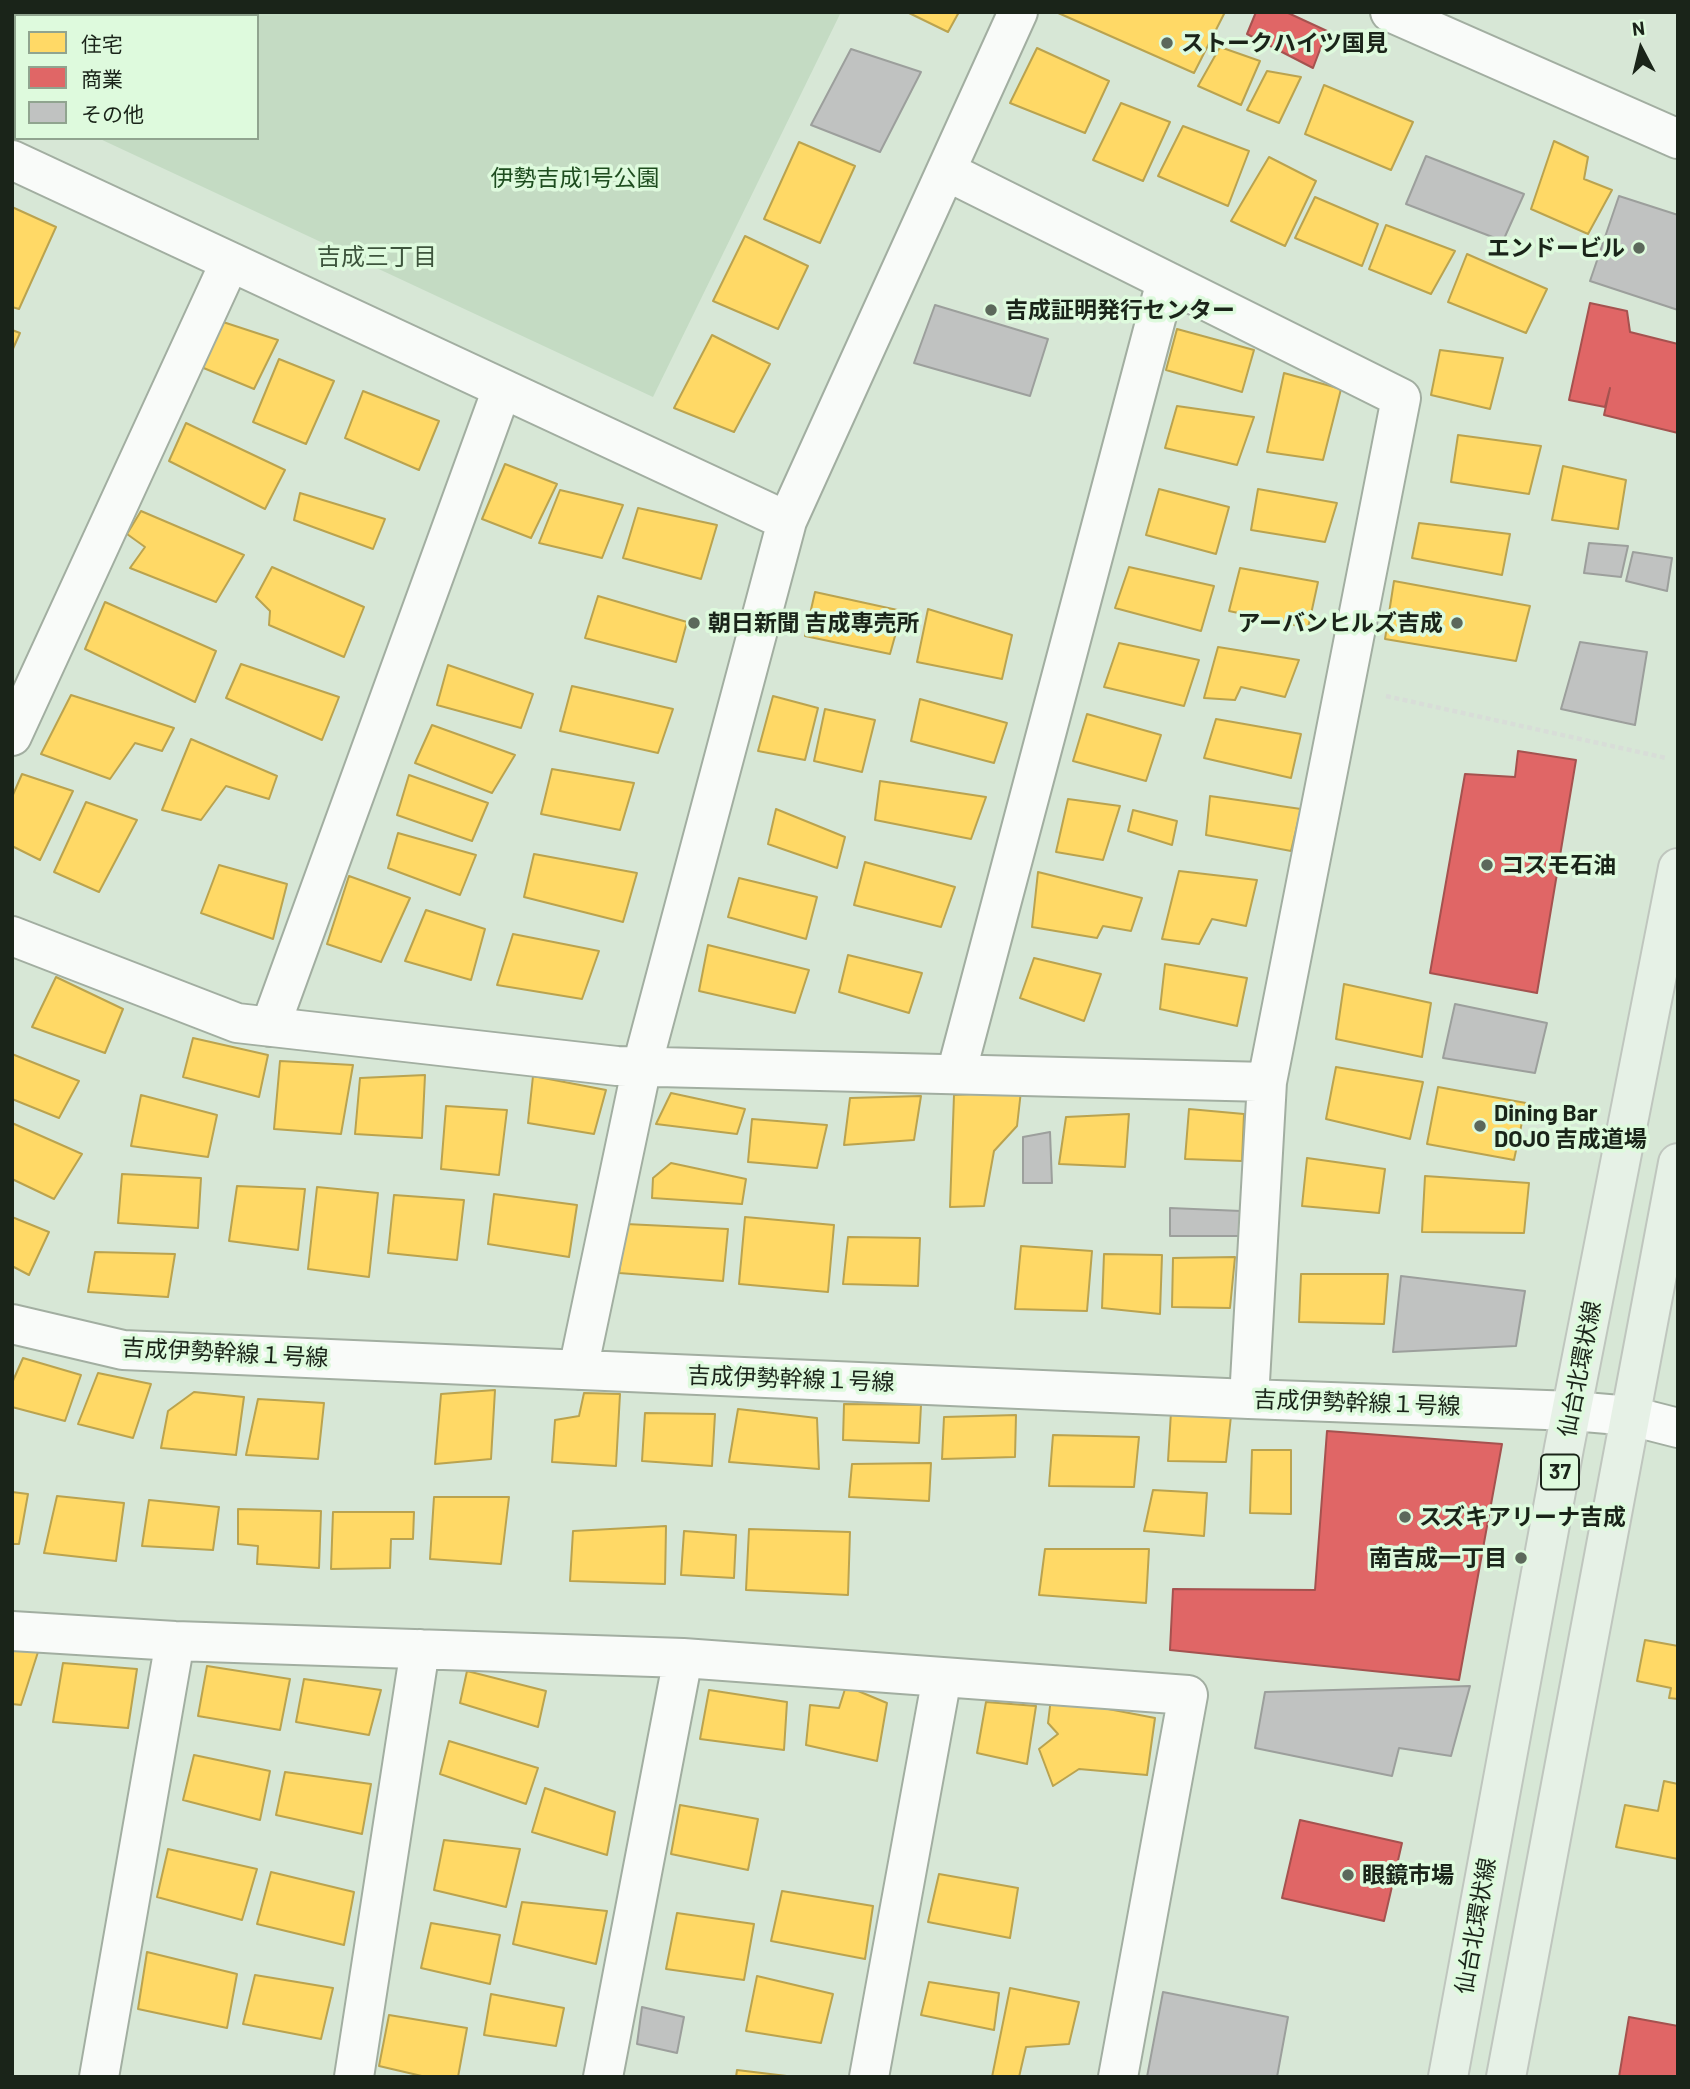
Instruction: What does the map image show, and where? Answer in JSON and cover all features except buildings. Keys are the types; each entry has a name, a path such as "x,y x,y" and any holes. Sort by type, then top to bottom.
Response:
{"main road":[{"name":"仙台北環状線","path":"1448,2077 1678,868"},
{"path":"1506,2077 1678,1163"}],"street":[{"path":"578,1370 642,1066 788,521 1018,12"},
{"path":"1391,12 1678,139"},
{"path":"12,160 788,521"},
{"path":"946,171 1401,398 1267,1082 1249,1399"},
{"path":"12,736 230,262"},
{"path":"956,1074 1166,281"},
{"path":"270,1027 502,389"},
{"path":"12,936 237,1023 270,1027 617,1066 1267,1082"},
{"name":"吉成伊勢幹線１号線","path":"12,1324 123,1350 1573,1411 1631,1416 1678,1428"},
{"path":"12,1631 175,1641 683,1658 1188,1695 1118,2077"},
{"path":"99,2077 175,1641"},
{"path":"354,2077 420,1649"},
{"path":"603,2077 683,1658"},
{"path":"869,2077 942,1677"}],"path":[{"path":"1345,687 1666,758"}],"green space":[{"name":"伊勢吉成1号公園","path":"12,12 841,12 653,397 102,140 259,140 259,14 14,14 14,99"}],"place":[{"name":"ストークハイツ国見","path":"1167,43"},
{"name":"エンドービル","path":"1639,248"},
{"name":"吉成証明発行センター","path":"991,310"},
{"name":"朝日新聞 吉成専売所","path":"694,623"},
{"name":"アーバンヒルズ吉成","path":"1457,623"},
{"name":"コスモ石油","path":"1487,865"},
{"name":"Dining Bar DOJO 吉成道場","path":"1480,1126"},
{"name":"スズキアリーナ吉成","path":"1405,1517"},
{"name":"南吉成一丁目","path":"1521,1558"},
{"name":"眼鏡市場","path":"1348,1875"}],"district":[{"name":"吉成三丁目","path":"377,257"}]}
